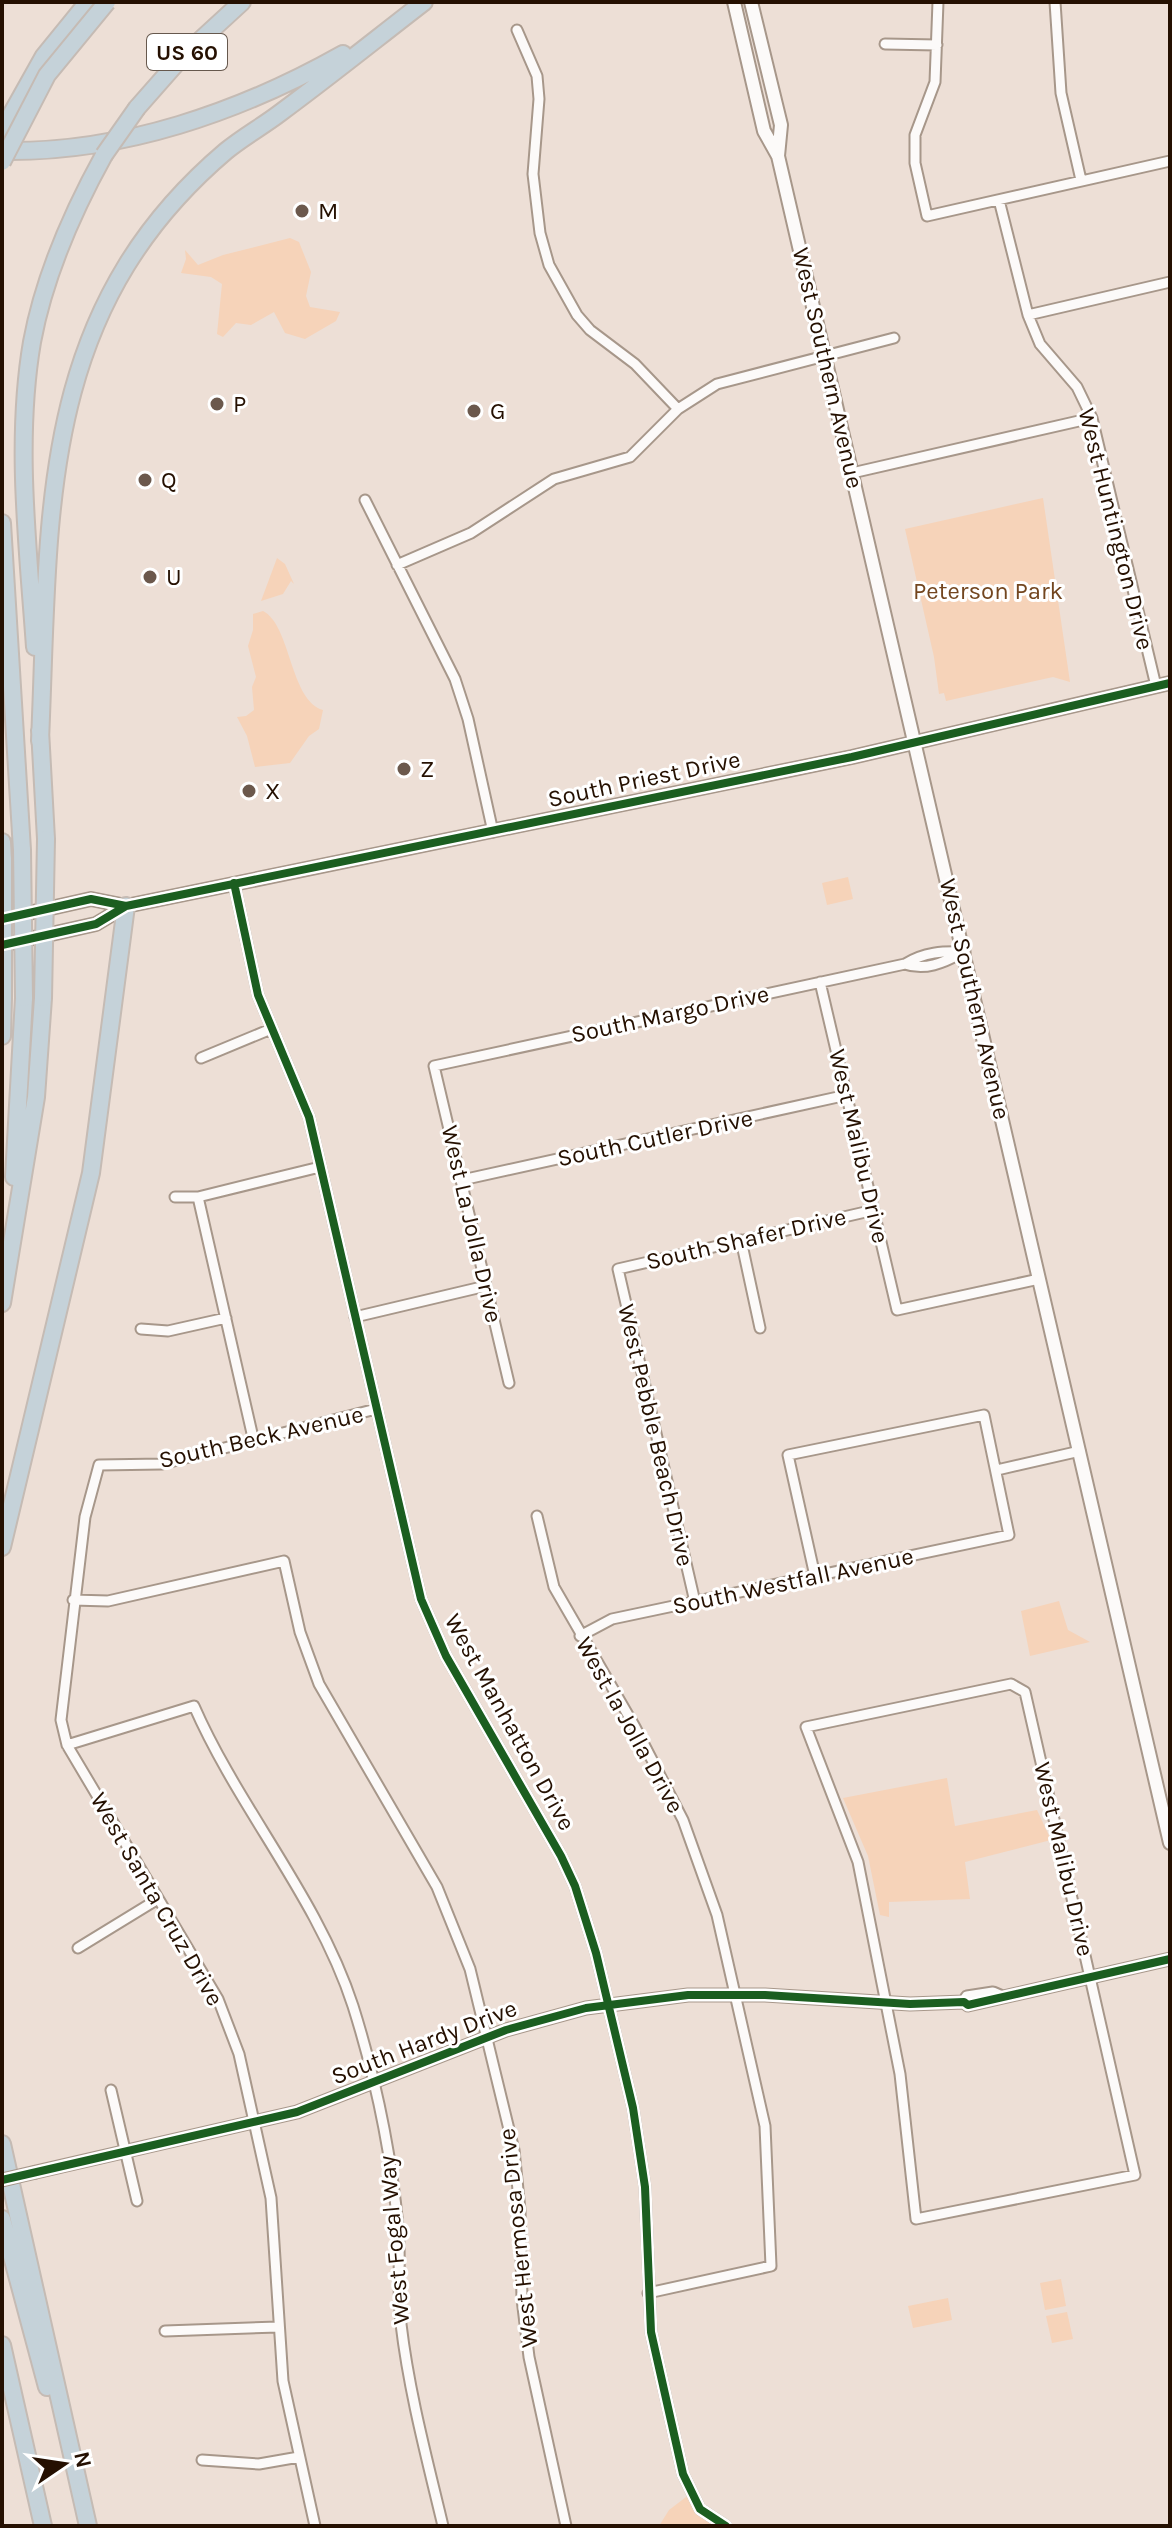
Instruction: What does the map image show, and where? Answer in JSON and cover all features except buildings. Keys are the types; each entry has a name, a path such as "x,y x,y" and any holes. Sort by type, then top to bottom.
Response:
{"highway":[{"path":"2,131 44,56 88,2"},
{"path":"2,162 47,75 107,2"},
{"name":"US 60","path":"2,1303 36,1097 43,998 46,839 25,466 32,343 46,287 66,233 104,155 137,108 181,58 242,2"},
{"path":"40,741 52,481 78,366 100,311 131,257 168,211 226,152 424,2"},
{"path":"2,151 29,151 149,133 226,111 302,77 395,25"},
{"path":"2,523 22,850 24,998 14,1174 2,1290"},
{"path":"2,842 2,1036"},
{"path":"2,1547 91,1173 126,906"},
{"path":"2,2144 88,2526"},
{"path":"2,2219 30,2333 77,2480"},
{"path":"2,2345 43,2526"}],"main road":[{"name":"West Southern Avenue","path":"734,2 764,131 778,156 1170,1843"},
{"name":"West Southern Avenue","path":"751,2 781,125 778,156"},
{"name":"South Priest Drive","path":"2,945 96,924 126,906 916,743 1170,683"},
{"name":"South Priest Drive","path":"2,919 91,899 126,906"}],"street":[{"path":"938,2 935,82 915,135 915,163 927,216 1170,161"},
{"path":"1055,2 1061,93 1081,180"},
{"path":"517,30 537,76 539,99 533,174 540,233 549,265 577,315 590,330 635,364 678,409"},
{"path":"885,44 937,45"},
{"name":"West Huntington Drive","path":"999,200 1028,315 1040,344 1077,387 1092,418 1156,686"},
{"path":"1028,315 1170,282"},
{"path":"397,565 471,533 554,479 630,457 678,409 734,377 894,338"},
{"path":"852,473 1092,418"},
{"path":"365,500 455,679 468,719 493,832"},
{"name":"West Manhatton Drive","path":"234,883 258,995 301,1096 320,1167 415,1578 430,1624 566,1866 592,1939 633,2108 645,2187 651,2332 683,2474 700,2509 726,2526"},
{"name":"South Margo Drive","path":"434,1066 905,964 917,956 941,951 965,952"},
{"name":"West Malibu Drive","path":"820,982 897,1310 1039,1279"},
{"path":"201,1058 271,1029"},
{"name":"West La Jolla Drive","path":"434,1066 509,1383"},
{"name":"South Cutler Drive","path":"462,1180 847,1095"},
{"path":"175,1197 198,1197 320,1167"},
{"path":"198,1197 254,1442"},
{"name":"South Shafer Drive","path":"618,1269 874,1210"},
{"path":"741,1240 760,1328"},
{"name":"West Pebble Beach Drive","path":"618,1269 695,1602"},
{"path":"355,1317 486,1286"},
{"path":"141,1329 168,1331 226,1318"},
{"name":"South Beck Avenue","path":"99,1465 162,1464 376,1409"},
{"path":"815,1576 788,1455 984,1415 997,1470 1080,1451"},
{"name":"West Santa Cruz Drive","path":"99,1465 85,1517 61,1720 67,1745 218,1999 239,2054 271,2198 283,2381 315,2526"},
{"name":"South Westfall Avenue","path":"580,1636 612,1619 1009,1535 997,1470"},
{"name":"West la Jolla Drive","path":"537,1516 554,1587 635,1727 683,1820 717,1915 765,2126 771,2266 648,2293"},
{"name":"West Hermosa Drive","path":"73,1600 108,1601 284,1561 300,1632 319,1684 437,1887 470,1969 514,2150 520,2210 522,2299 529,2357 566,2526"},
{"name":"West Malibu Drive","path":"1011,1684 1020,1686 1025,1692 1090,1977 1135,2175 916,2219 910,2150 888,2003 858,1862 806,1727 1011,1684"},
{"name":"West Fogal Way","path":"67,1745 194,1706 213,1748 329,1947 353,2006 391,2167 398,2230 401,2322 413,2402 443,2526"},
{"path":"78,1948 158,1899"},
{"name":"South Hardy Drive","path":"2,2180 316,2106 487,2036 549,2017 608,2005 674,1996 737,1995 888,2003 964,2002 967,1997 993,1993 1000,1996 1170,1959"},
{"path":"111,2090 137,2201"},
{"path":"165,2331 278,2327"},
{"path":"202,2460 259,2464 299,2457"}],"green space":[{"path":"290,238 299,242 311,272 306,296 310,307 340,312 336,321 305,339 285,333 274,312 251,325 236,323 223,337 217,334 222,284 211,277 181,273 186,259 185,250 198,265 223,255"},
{"name":"Peterson Park","path":"1043,498 1070,682 1053,677 946,701 944,693 939,694 934,657 905,529"},
{"path":"277,558 285,564 294,584 291,581 283,594 261,601"},
{"path":"263,611 280,631 304,693 312,704 323,710 319,729 309,736 290,763 255,767 247,736 237,717 246,716 254,710 252,687 256,677 248,646 253,630 253,614"},
{"path":"848,877 853,899 827,905 822,883"},
{"path":"1059,1601 1068,1630 1090,1642 1030,1656 1021,1611"},
{"path":"947,1778 955,1826 1037,1810 1051,1840 965,1862 970,1899 889,1902 889,1917 880,1915 868,1856 843,1798"},
{"path":"1061,2279 1066,2306 1045,2310 1040,2283"},
{"path":"948,2298 952,2320 913,2328 908,2306"},
{"path":"1067,2312 1073,2339 1052,2343 1046,2316"},
{"path":"690,2494 726,2526 659,2526 669,2510"}],"cycle path":[{"path":"2,945 96,924 126,906 852,757 1170,683"},
{"path":"234,883 258,995 309,1117 421,1599 446,1656 561,1856 575,1886 596,1953 633,2108 645,2187 651,2332 683,2474 700,2509 726,2526"},
{"path":"2,919 91,899 126,906"},
{"path":"2,2180 297,2112 506,2030 586,2008 688,1995 765,1995 910,2004 964,2002 968,2005 1170,1959"}],"place":[{"name":"M","path":"302,211"},
{"name":"P","path":"217,404"},
{"name":"G","path":"474,411"},
{"name":"Q","path":"145,480"},
{"name":"U","path":"150,577"},
{"name":"Z","path":"404,769"},
{"name":"X","path":"249,791"}]}
